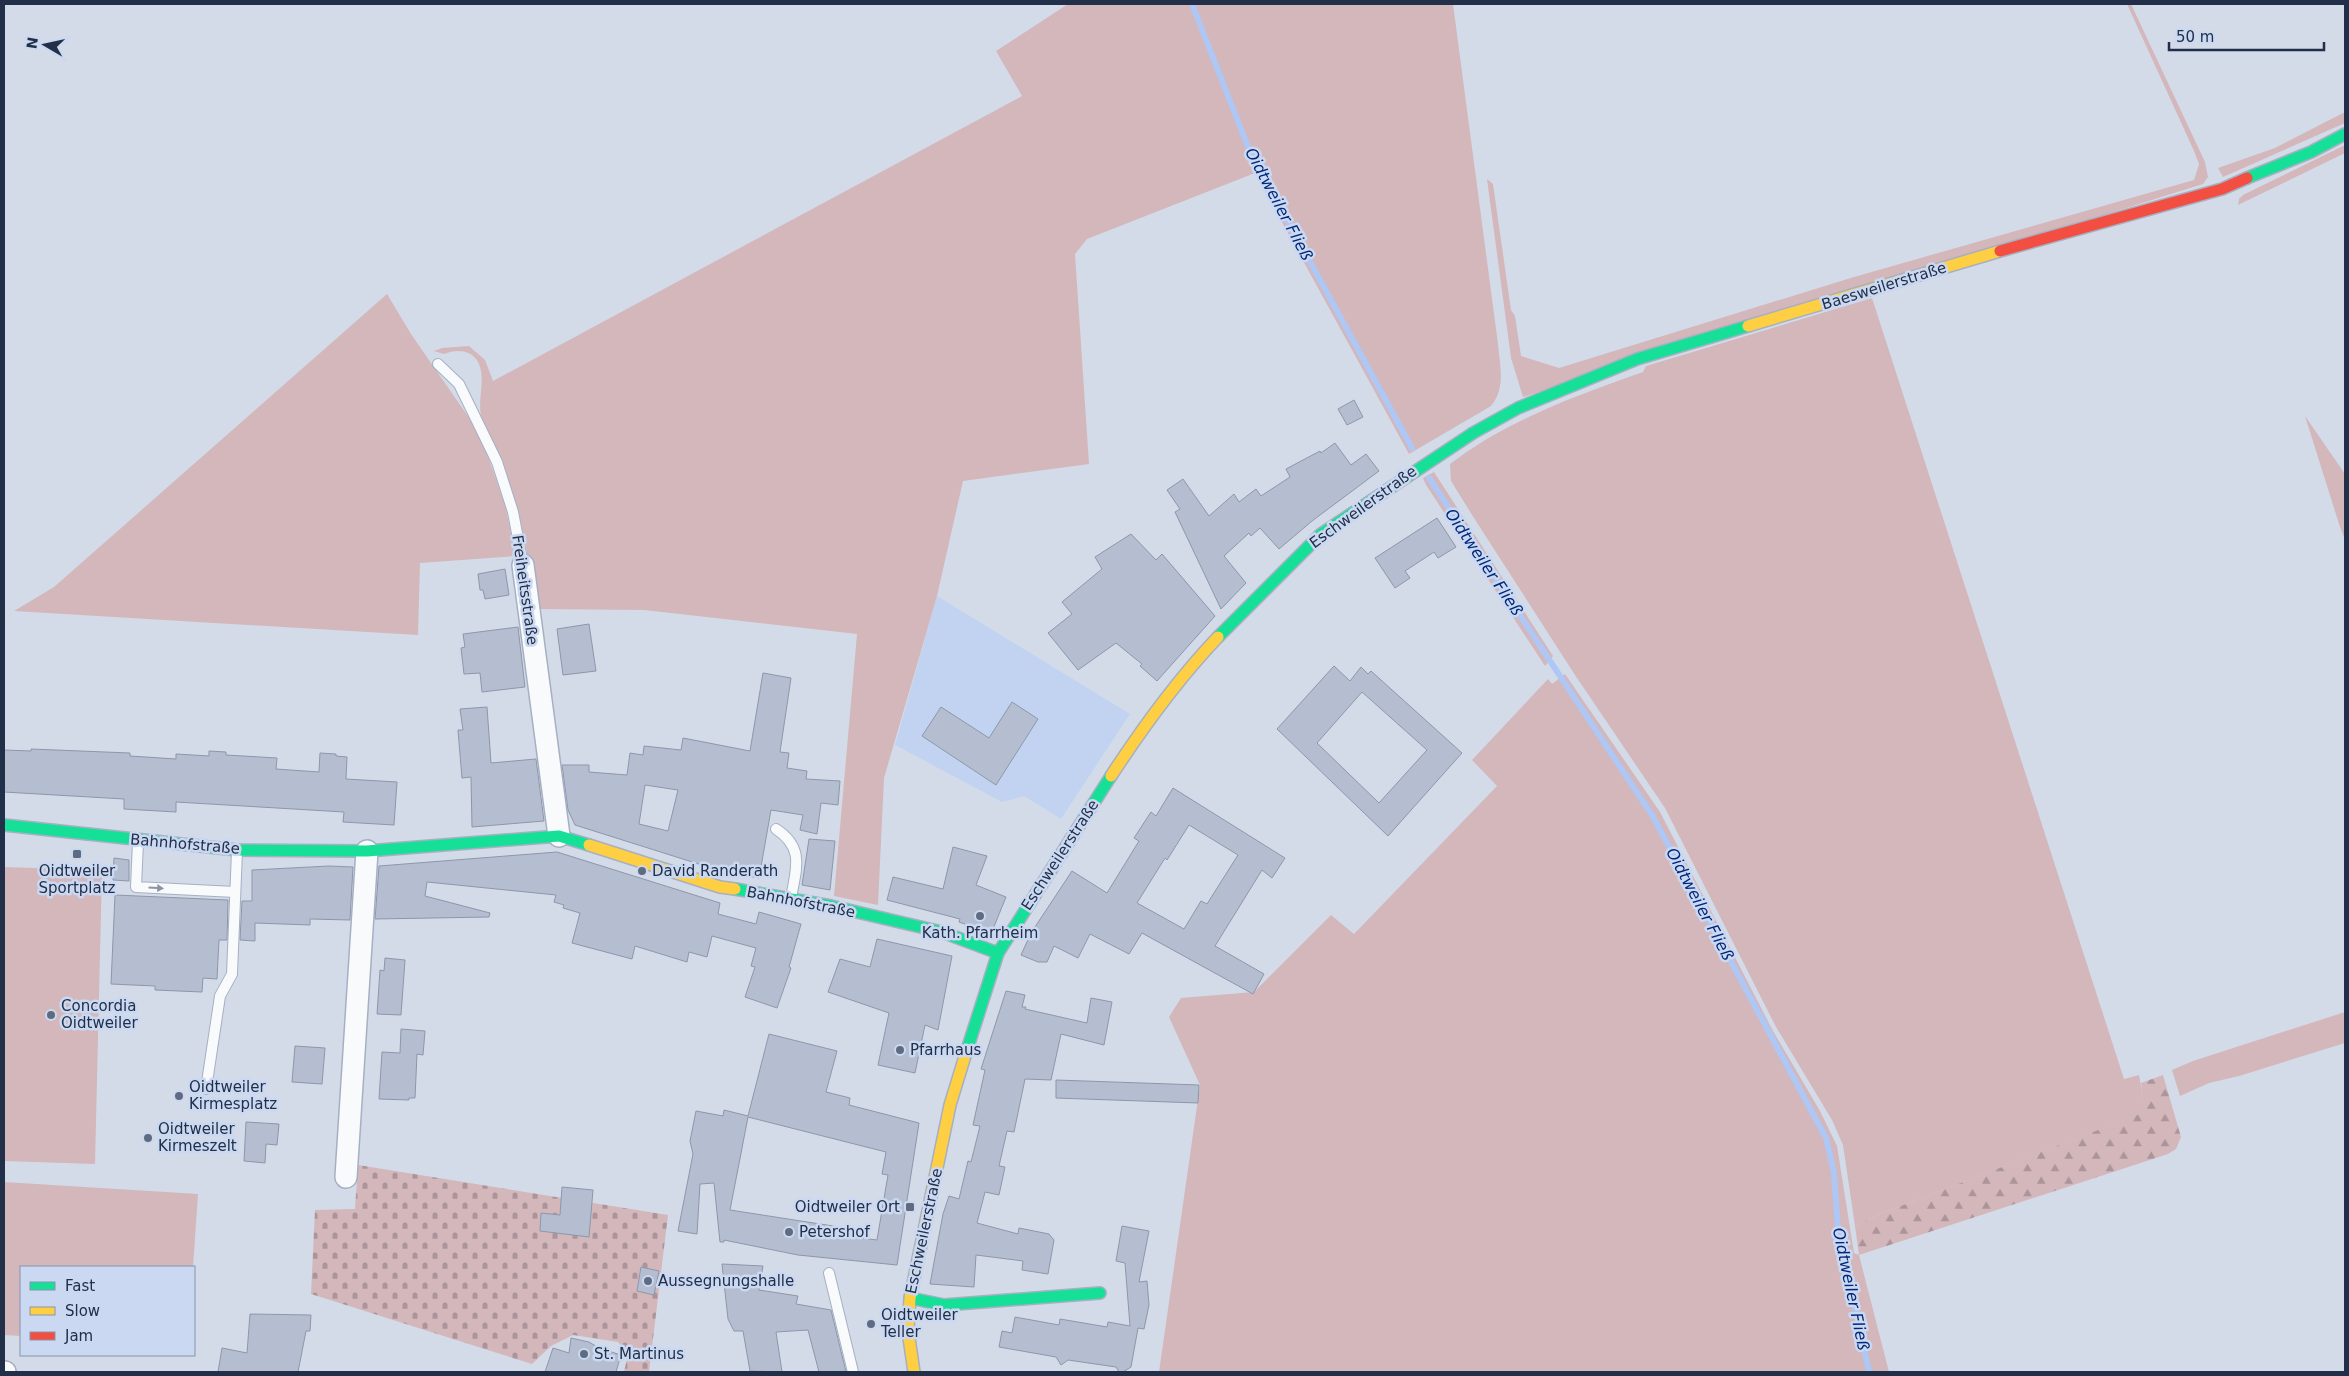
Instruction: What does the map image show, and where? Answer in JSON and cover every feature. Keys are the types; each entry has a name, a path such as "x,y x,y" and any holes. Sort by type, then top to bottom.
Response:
{"street":[{"name":"Baesweilerstraße","path":"1431,459 1518,408 1637,359 1958,263 2222,189 2311,152 2345,134"},
{"name":"Eschweilerstraße","path":"914,1372 908,1331 910,1298 950,1105 998,953 1135,739 1198,658 1248,605 1321,534 1431,459"},
{"name":"Freiheitsstraße","path":"523,566 559,836"},
{"name":"Bahnhofstraße","path":"4,825 138,841 237,850 367,851 559,836 720,887 831,906 942,932 998,953"},
{"path":"346,1177 367,851"},
{"path":"910,1298 944,1305 1100,1293"}],"lane":[{"name":"Freiheitsstraße","path":"438,364 458,384 497,462 513,512 523,566"},
{"path":"776,829 790,841 796,854 791,899"},
{"path":"138,841 136,887 235,892"},
{"path":"206,1089 220,996 232,974 237,850"},
{"path":"829,1273 853,1372"}],"shaded area":[{"path":"937,596 1130,714 1061,819 1024,796 1002,802 895,745"}],"green space":[{"path":"1068,4 1453,4 1501,369 1499,392 1491,406 1409,454 1255,173 1087,239 1075,254 1089,464 963,481 937,596 884,778 878,905 834,896 857,634 644,610 536,609 526,545 514,497 480,412 481,369 475,358 467,352 453,351 444,354 434,351 442,348 469,346 485,360 493,381 1022,96 996,51"},
{"path":"2127,4 2131,4 2205,162 2208,177 2203,184 1523,397 1511,358 1487,179 1493,184 1511,310 1515,316 1521,356 1559,368 1854,277 2194,180 2199,164"},
{"path":"2345,112 2345,123 2223,177 2218,168 2275,148"},
{"path":"2345,145 2345,153 2238,205 2239,199 2243,195"},
{"path":"387,294 411,334 474,425 484,445 505,505 516,556 420,563 418,635 14,611 54,587"},
{"path":"1872,298 2124,1079 2139,1075 2146,1112 1880,1214 1855,1226 1843,1145 1832,1120 1776,1027 1665,808 1575,675 1474,518 1451,481 1450,464 1472,448 1518,422 1593,390 1643,372 1646,366"},
{"path":"2305,416 2345,474 2345,540 2340,527"},
{"path":"1434,472 1553,656 1545,666 1426,485 1423,478"},
{"path":"1565,674 1660,812 1773,1031 1820,1111 1837,1146 1854,1253 1859,1255 1889,1372 1159,1372 1200,1085 1169,1017 1181,998 1254,992 1331,915 1354,934 1497,786 1472,760 1548,679 1552,684"},
{"name":"Concordia Oidtweiler","path":"4,867 102,870 95,1164 4,1161"},
{"path":"2345,1012 2345,1043 2239,1076 2209,1083 2180,1096 2172,1070 2193,1061"},
{"path":"2163,1075 2181,1137 2176,1149 2168,1154 1859,1255 1855,1226 1880,1214 2145,1112 2141,1083"},
{"path":"358,1165 668,1215 649,1372 624,1372 628,1354 618,1342 573,1335 551,1346 532,1364 311,1294 315,1210 355,1209"},
{"path":"4,1182 198,1194 193,1266 20,1266 20,1336 4,1335"}],"building":[{"path":"1354,400 1363,417 1347,425 1338,409"},
{"path":"1335,443 1351,465 1366,454 1379,471 1312,521 1279,549 1260,528 1251,536 1249,533 1224,556 1246,583 1221,609 1175,512 1180,509 1167,490 1183,479 1209,516 1234,494 1239,502 1256,489 1261,496 1290,477 1286,469 1320,451 1321,453"},
{"path":"1437,518 1456,547 1438,558 1434,552 1405,571 1410,578 1395,588 1375,558"},
{"path":"1131,534 1156,560 1162,554 1215,616 1157,681 1140,666 1142,664 1116,643 1078,670 1048,633 1072,614 1062,602 1102,569 1095,557"},
{"path":"505,569 509,595 485,599 483,590 480,590 478,574"},
{"path":"589,624 596,671 563,675 557,629"},
{"path":"518,627 525,687 482,692 480,673 464,674 461,648 465,647 463,634"},
{"path":"1334,666 1350,681 1361,667 1368,674 1371,671 1462,753 1388,836 1277,729","holes":["1362,692 1427,750 1379,803 1317,743"]},
{"path":"763,673 791,678 780,752 789,753 787,768 807,771 806,779 840,781 838,805 821,803 817,834 800,830 803,815 771,810 759,878 724,872 575,825 568,810 562,765 589,765 589,772 627,775 630,753 643,755 644,746 681,750 683,738 750,751","holes":["645,785 678,790 668,831 639,824"]},
{"path":"1012,702 1038,719 996,785 922,736 941,707 989,738"},
{"path":"487,707 491,763 536,759 544,821 472,827 471,777 462,778 458,730 463,730 460,709"},
{"path":"31,749 130,753 130,756 176,759 176,754 209,756 209,751 226,752 226,755 277,758 276,769 319,772 320,753 336,754 336,756 347,757 346,779 397,782 394,825 343,822 344,812 176,802 176,812 124,809 124,799 4,792 4,750 31,751"},
{"path":"1173,788 1285,858 1272,878 1262,870 1215,946 1264,974 1253,994 1142,933 1129,954 1090,934 1078,958 1054,946 1047,962 1038,962 1021,955 1031,933 1072,871 1107,893 1139,841 1134,838 1151,812 1156,816","holes":["1189,825 1238,855 1207,904 1201,901 1184,929 1137,903 1165,858 1167,860"]},
{"path":"809,839 835,841 830,890 802,885"},
{"path":"953,847 987,856 976,885 1006,897 991,934 959,922 960,919 887,900 893,877 943,889"},
{"path":"557,852 720,903 718,914 756,924 759,912 801,924 789,967 791,968 777,1008 745,997 755,967 751,966 756,948 712,936 707,957 689,952 687,962 635,946 632,959 572,943 580,913 563,908 564,905 554,902 556,895 427,882 425,896 490,913 489,917 375,919 379,866"},
{"path":"114,858 129,860 129,881 113,880"},
{"path":"329,866 353,867 350,920 310,919 310,925 255,923 255,941 240,940 242,901 252,901 252,870"},
{"path":"115,895 228,900 227,940 219,940 217,979 203,978 202,992 155,990 155,986 111,984"},
{"path":"877,939 952,956 938,1030 925,1025 915,1073 878,1065 889,1013 828,992 840,959 870,967"},
{"path":"385,958 405,960 401,1015 377,1014 380,970 384,971"},
{"path":"1006,991 1025,995 1022,1007 1026,1007 1025,1009 1087,1023 1091,998 1112,1002 1104,1045 1061,1034 1051,1080 1025,1079 1014,1132 1007,1131 999,1166 1005,1167 999,1195 985,1192 977,1223 1018,1234 1019,1228 1049,1234 1054,1240 1048,1274 1022,1270 1023,1261 976,1255 974,1287 930,1284 943,1214 949,1196 959,1199 968,1161 971,1162 980,1126 973,1125 985,1070 981,1069"},
{"path":"401,1029 425,1031 423,1055 417,1054 415,1098 409,1098 409,1100 379,1099 382,1052 400,1053"},
{"path":"769,1034 837,1051 826,1092 850,1098 849,1105 919,1123 897,1265 798,1255 724,1240 724,1242 720,1242 714,1183 700,1184 697,1234 678,1231 693,1154 690,1141 696,1111 723,1116 724,1110 748,1116","holes":["748,1117 886,1152 882,1174 888,1175 877,1240 844,1236 846,1228 730,1210"]},
{"path":"295,1046 325,1048 322,1084 292,1082"},
{"path":"1056,1080 1199,1085 1198,1103 1056,1098"},
{"path":"246,1122 279,1124 277,1145 266,1144 265,1163 244,1161"},
{"path":"562,1187 593,1190 589,1237 540,1231 541,1213 560,1215"},
{"path":"1122,1226 1149,1231 1139,1282 1147,1281 1149,1305 1144,1329 1138,1328 1131,1367 1123,1372 1119,1372 1116,1367 1068,1360 1061,1365 1056,1357 999,1347 1002,1331 1012,1333 1015,1317 1059,1325 1060,1319 1107,1327 1108,1322 1130,1326 1125,1263 1116,1261"},
{"path":"722,1264 763,1266 759,1290 798,1296 796,1304 831,1310 846,1372 819,1372 808,1330 776,1332 782,1372 750,1371 743,1331 734,1331 728,1319"},
{"name":"Aussegnungshalle","path":"641,1267 659,1271 654,1295 637,1291"},
{"path":"250,1314 311,1315 310,1331 306,1331 298,1372 218,1372 222,1348 247,1353"},
{"name":"St. Martinus","path":"571,1338 589,1342 599,1348 621,1355 616,1372 545,1372 553,1348 569,1353"}],"waterway":[{"name":"Oidtweiler Fließ","path":"1192,4 1250,152 1412,448"},
{"name":"Oidtweiler Fließ","path":"1429,478 1652,815 1826,1138 1834,1173 1838,1229 1869,1372"}],"traffic: fast":[{"path":"2247,178 2311,152 2345,134"},
{"path":"1218,637 1321,534 1473,433 1518,408 1637,359 1748,326"},
{"path":"965,1056 998,953 1111,776"},
{"path":"4,825 237,850 367,851 559,836 589,845"},
{"path":"735,889 831,906 942,932 998,953"},
{"path":"910,1298 944,1305 1100,1293"}],"traffic: slow":[{"path":"1748,326 2000,251"},
{"path":"1111,776 1162,704 1218,637"},
{"path":"589,845 720,887 735,889"},
{"path":"914,1372 908,1331 910,1298 950,1105 965,1056"}],"traffic: jam":[{"path":"2000,251 2222,189 2247,178"}],"place":[{"name":"Oidtweiler Sportplatz","path":"77,854"},
{"name":"David Randerath","path":"642,871"},
{"name":"Kath. Pfarrheim","path":"980,916"},
{"name":"Concordia Oidtweiler","path":"51,1015"},
{"name":"Pfarrhaus","path":"900,1050"},
{"name":"Oidtweiler Kirmesplatz","path":"179,1096"},
{"name":"Oidtweiler Kirmeszelt","path":"148,1138"},
{"name":"Oidtweiler Ort","path":"910,1207"},
{"name":"Petershof","path":"789,1232"},
{"name":"Aussegnungshalle","path":"648,1281"},
{"name":"Oidtweiler Teller","path":"871,1324"},
{"name":"St. Martinus","path":"584,1354"}]}
